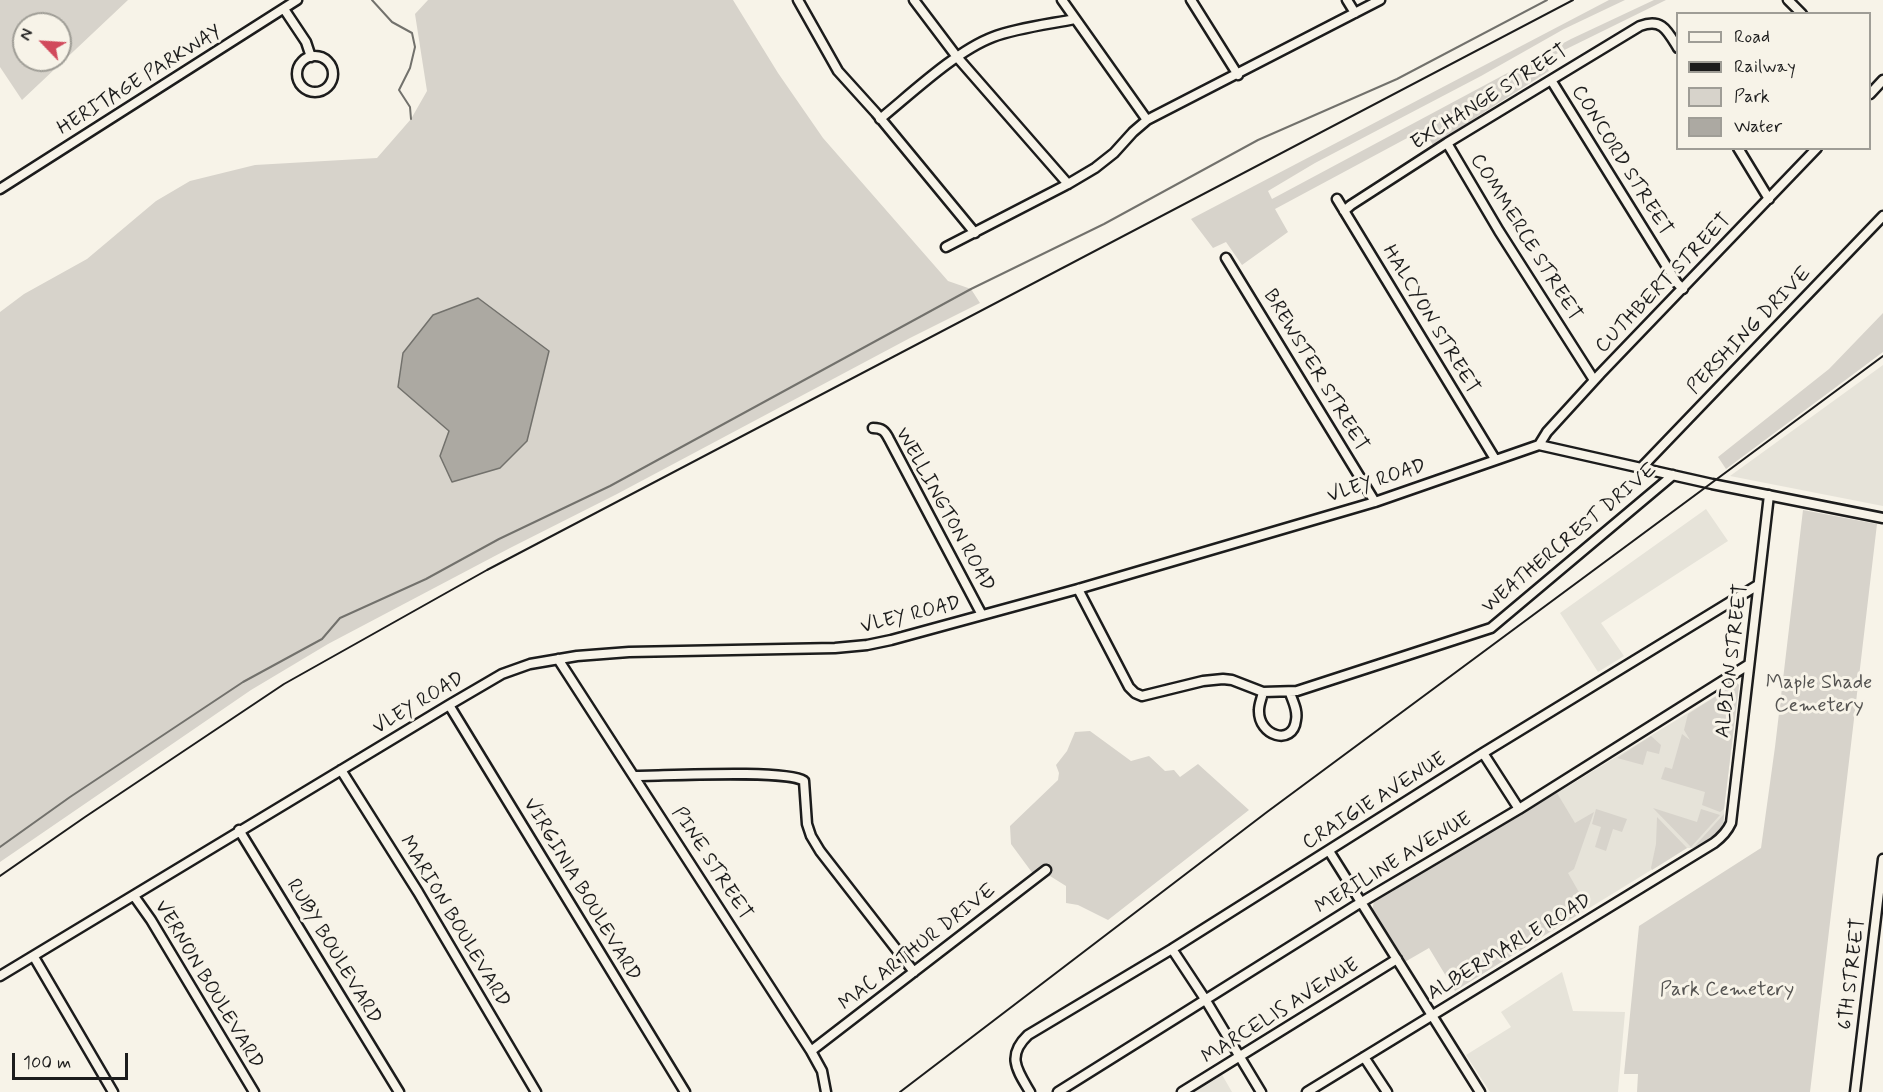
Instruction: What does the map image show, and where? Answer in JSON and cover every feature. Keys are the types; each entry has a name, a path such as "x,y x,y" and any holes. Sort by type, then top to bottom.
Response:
{"street":[{"name":"HERITAGE PARKWAY","path":"1,187 297,0"},
{"path":"798,0 838,71 975,233"},
{"path":"914,0 957,57 1068,184"},
{"path":"1062,0 1147,120"},
{"path":"1191,0 1238,75"},
{"path":"1347,0 1355,13"},
{"path":"946,247 1095,168 1114,153 1147,120 1380,0"},
{"path":"1788,0 1800,12"},
{"path":"284,9 306,42 311,57"},
{"path":"880,118 957,57 982,42 996,36 1075,19"},
{"name":"EXCHANGE STREET","path":"1344,211 1447,143 1640,26 1650,22 1656,23 1669,34 1676,46"},
{"path":"311,57 323,58 331,66 330,84 320,91 309,90 298,78 299,67 311,57"},
{"name":"CONCORD STREET","path":"1551,80 1677,283 1683,289"},
{"path":"1871,92 1883,80"},
{"name":"COMMERCE STREET","path":"1447,143 1499,231 1594,380"},
{"path":"1739,150 1769,199"},
{"name":"CUTHBERT STREET","path":"1539,445 1546,432 1594,380 1815,150"},
{"name":"HALCYON STREET","path":"1337,199 1495,459"},
{"name":"PERSHING DRIVE","path":"1641,468 1883,216"},
{"name":"BREWSTER STREET","path":"1226,258 1375,502"},
{"name":"WELLINGTON ROAD","path":"873,428 879,428 885,432 982,615"},
{"path":"1539,445 1883,518"},
{"name":"VLEY ROAD","path":"0,976 449,705 502,674 530,664 577,656 629,652 813,649 867,645 1078,589 1375,502 1539,445"},
{"name":"WEATHERCREST DRIVE","path":"1078,589 1129,687 1135,693 1142,696 1203,681 1223,679 1232,680 1263,692 1290,693 1491,628 1673,475"},
{"name":"ALBION STREET","path":"1728,830 1731,823 1769,495"},
{"name":"CRAIGIE AVENUE","path":"1030,1092 1015,1062 1018,1046 1028,1035 1172,949 1483,753 1758,585"},
{"name":"PINE STREET","path":"558,659 811,1051 822,1071 826,1092"},
{"name":"MERILINE AVENUE","path":"1058,1092 1362,902 1519,809 1748,665"},
{"path":"1263,692 1259,709 1260,719 1265,729 1273,735 1280,736 1292,729 1296,722 1296,709 1290,693"},
{"name":"VIRGINIA BOULEVARD","path":"449,705 685,1092"},
{"path":"1483,753 1519,809"},
{"name":"MARION BOULEVARD","path":"341,770 418,892 536,1092"},
{"path":"635,776 757,774 799,777 804,781 807,824 811,836 914,972"},
{"name":"RUBY BOULEVARD","path":"239,830 399,1092"},
{"name":"ALBERMARLE ROAD","path":"1307,1092 1722,838 1728,830"},
{"path":"1329,851 1480,1092"},
{"name":"6TH STREET","path":"1856,1092 1876,954 1883,859"},
{"name":"MAC ARTHUR DRIVE","path":"811,1051 1046,870"},
{"name":"VERNON BOULEVARD","path":"134,896 151,920 254,1092"},
{"path":"1172,949 1261,1092"},
{"path":"34,957 113,1092"},
{"name":"MARCELIS AVENUE","path":"1182,1092 1397,959"},
{"path":"1364,1057 1387,1092"}],"shaded area":[{"path":"1883,365 1883,506 1730,476"},
{"path":"1706,509 1728,541 1601,623 1624,656 1598,672 1560,613"},
{"path":"1737,683 1739,685 1724,824 1717,834 1693,848 1687,848 1469,982 1442,940 1372,911 1374,902"},
{"path":"1562,972 1573,1011 1625,1012 1618,1092 1490,1092 1466,1055 1511,1027 1501,1012"},
{"path":"1221,1073 1232,1092 1190,1092"}],"green space":[{"path":"0,0 128,0 72,53 72,12 12,12 12,72 52,72 22,100 0,67"},
{"path":"428,0 733,0 778,73 823,138 948,281 971,289 980,303 328,644 251,690 0,862 0,312 24,294 87,259 156,201 190,181 255,165 377,158 411,119 427,91 415,14"},
{"path":"1609,0 1625,0 1564,29 1481,76 1315,163 1268,191 1272,199 1571,39 1654,0 1666,0 1542,61 1549,71 1433,145 1424,129 1275,209 1288,232 1242,265 1226,242 1213,248 1191,219"},
{"path":"1883,313 1883,352 1726,469 1718,457 1829,369"},
{"name":"Park Cemetery","path":"1803,510 1877,524 1810,1092 1637,1092 1638,1074 1624,1074 1639,926 1761,848"},
{"path":"1737,683 1739,685 1724,809 1720,812 1702,805 1705,792 1661,779 1665,767 1672,769 1682,734 1690,740 1684,730 1688,714"},
{"path":"1090,731 1131,761 1149,756 1165,771 1174,770 1180,777 1198,764 1249,810 1108,920 1078,905 1066,903 1066,886 1050,876 1039,882 1011,844 1010,826 1058,780 1059,773 1056,765 1067,751 1075,732"},
{"path":"1651,736 1661,745 1659,754 1647,751 1643,765 1617,758"},
{"path":"1557,793 1575,823 1594,812 1574,869 1568,873 1588,908 1455,991 1429,948 1403,963 1372,911 1374,902"},
{"path":"1653,808 1697,822 1701,809 1720,815 1691,847"},
{"path":"1596,809 1627,819 1622,832 1613,829 1606,851 1595,847 1601,827 1592,824"},
{"path":"1724,814 1718,832 1693,848"},
{"path":"1657,817 1687,848 1652,870 1656,844"}],"water":[{"path":"478,298 549,351 527,441 500,468 452,482 440,456 449,431 398,387 403,353 433,315"}],"waterway":[{"path":"372,0 392,22 412,33 415,47 410,68 399,90 410,107 411,119"},
{"path":"0,847 70,797 243,682 322,639 340,618 426,579 499,539 610,486 971,289 1104,224 1258,140 1397,79 1547,0"}],"railway":[{"path":"0,876 284,684 487,570 1573,0"},
{"path":"900,1092 1267,812 1883,356"}],"park label":[{"name":"Maple Shade Cemetery","path":"1819,696"}]}
